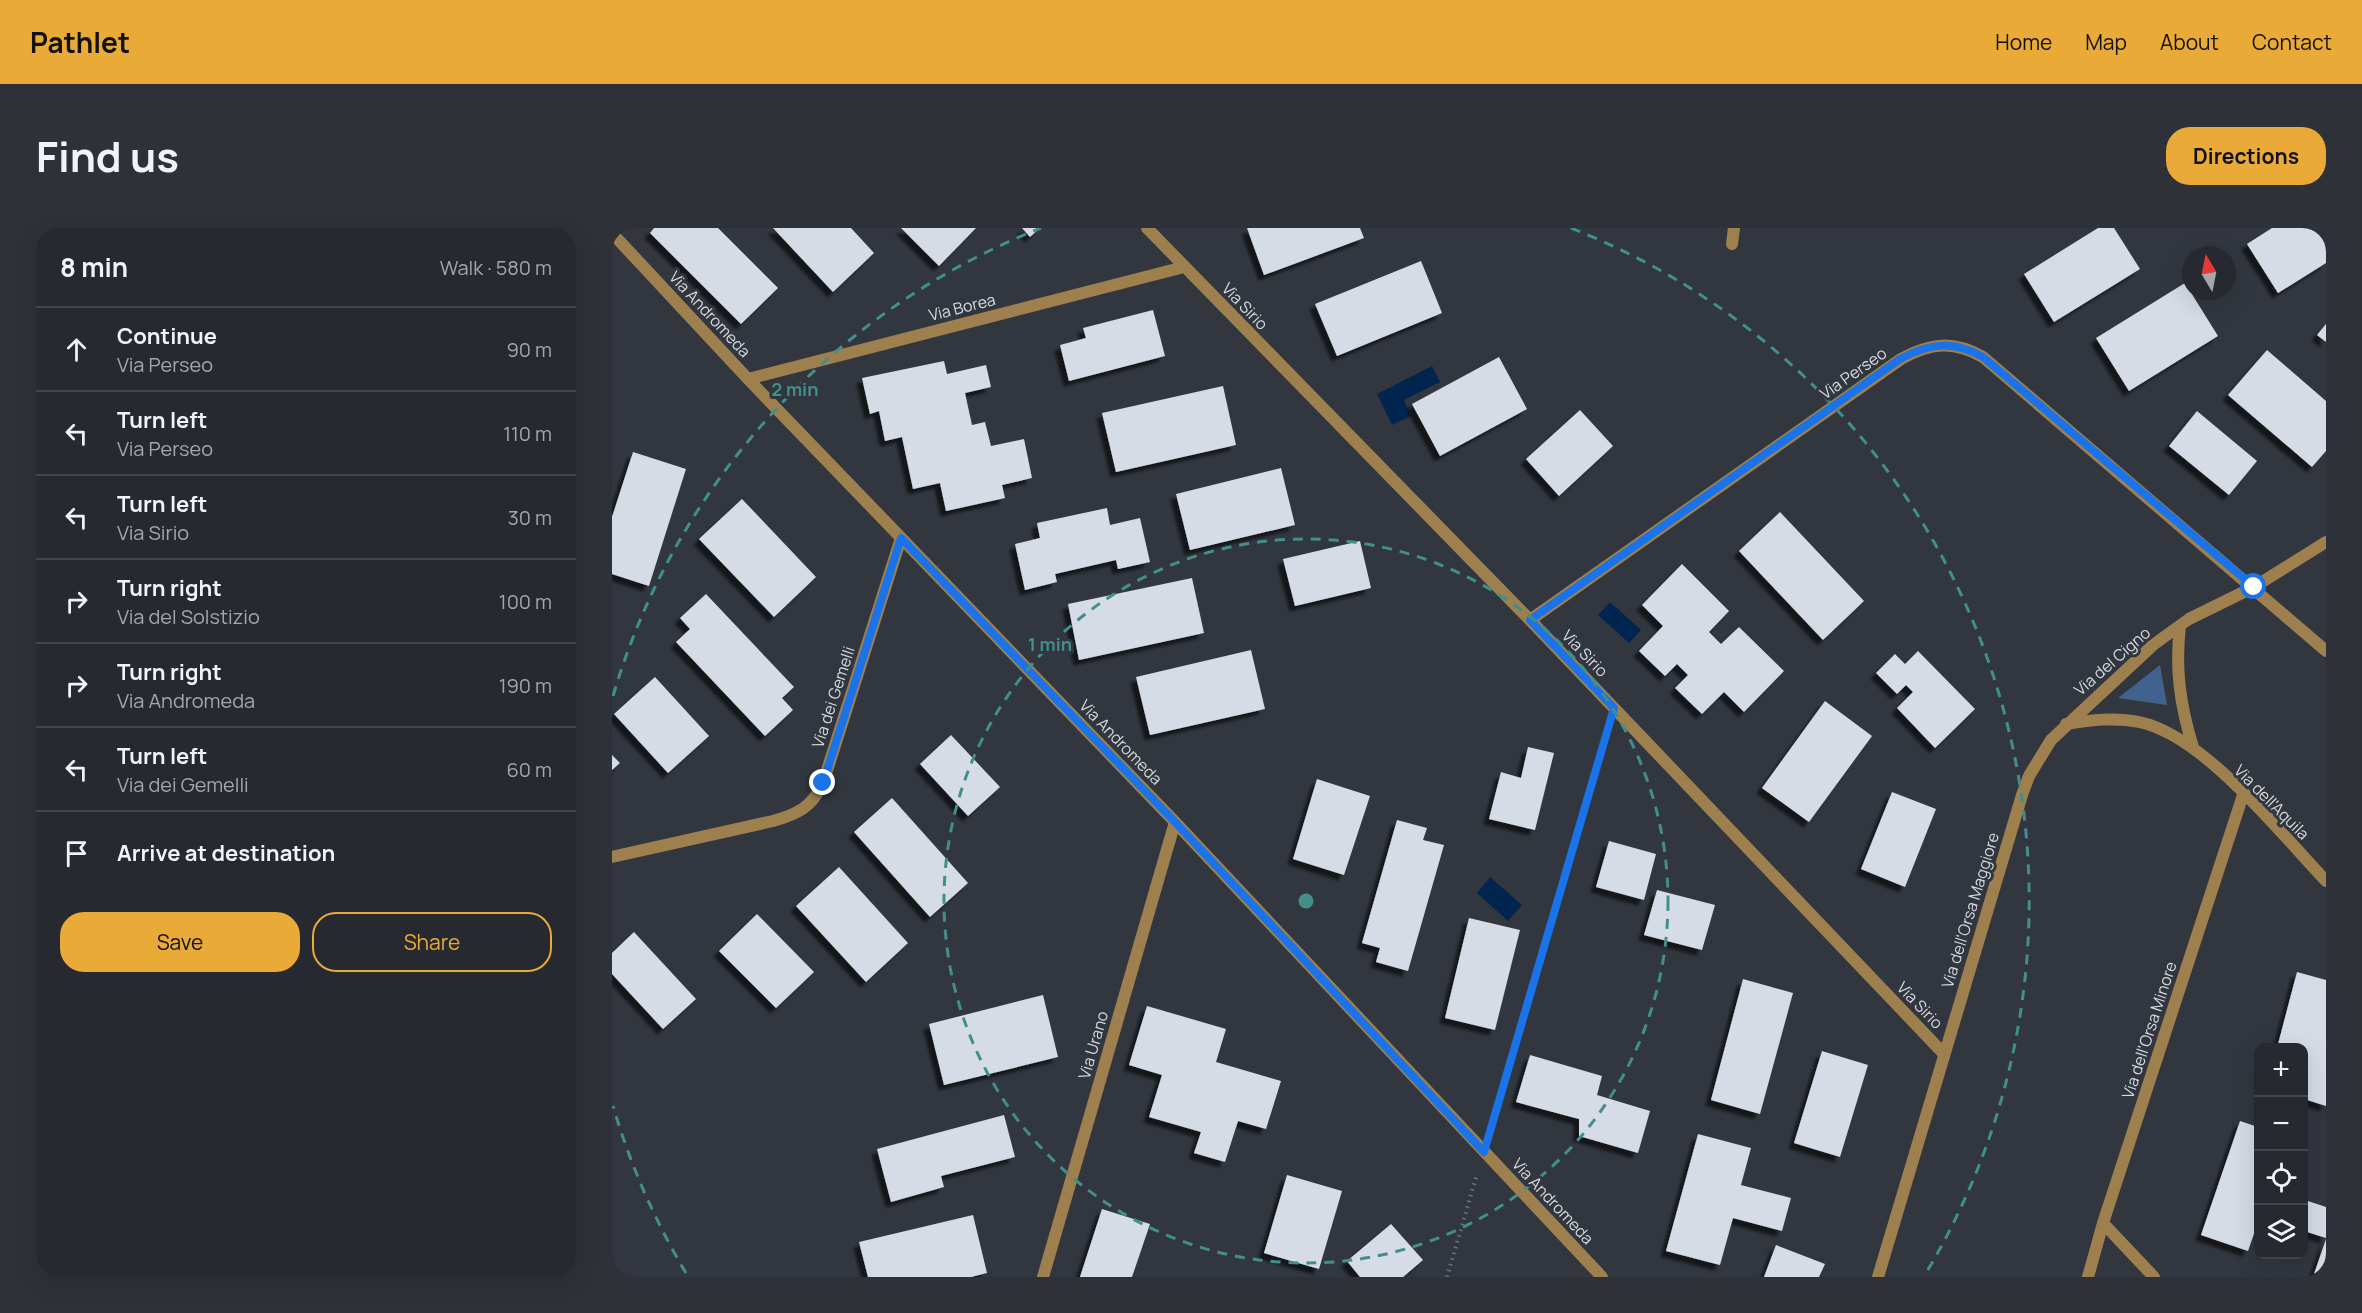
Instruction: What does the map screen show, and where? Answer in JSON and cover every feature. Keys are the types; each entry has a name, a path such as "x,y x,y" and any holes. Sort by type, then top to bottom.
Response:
{"street":[{"name":"Via Sirio","path":"1147,228 1530,620 1944,1054"},
{"path":"1732,244 1734,228"},
{"name":"Via Andromeda","path":"612,233 748,379 1175,822 1602,1277"},
{"name":"Via Borea","path":"748,379 1184,267"},
{"name":"Via Perseo","path":"1530,620 1900,359 1922,349 1945,344 1969,349 1983,357 2326,651"},
{"name":"Via dei Gemelli","path":"612,857 773,821 799,813 811,804 823,783 901,538"},
{"name":"Via del Cigno","path":"2066,724 2153,645 2180,626 2206,609 2254,587 2326,542"},
{"path":"2180,626 2178,692 2193,747"},
{"path":"2066,724 2103,720 2139,722 2159,728 2193,747"},
{"name":"Via dell'Orsa Maggiore","path":"1878,1277 2029,776 2039,756 2066,724"},
{"name":"Via dell'Aquila","path":"2193,747 2326,881"},
{"name":"Via dell'Orsa Minore","path":"2088,1277 2103,1223 2243,795"},
{"name":"Via Urano","path":"1042,1277 1175,822"},
{"path":"2103,1223 2154,1277"}],"path":[{"path":"1447,1277 1614,708"}],"shaded area":[{"path":"1432,366 1440,382 1404,400 1411,416 1392,425 1377,394"},
{"path":"1610,602 1641,630 1629,643 1598,615"},
{"path":"2160,665 2167,705 2118,698"},
{"path":"1490,877 1522,905 1508,921 1477,893"}],"building":[{"path":"654,228 718,228 778,288 741,324 650,233"},
{"path":"773,228 851,228 874,253 833,292"},
{"path":"901,228 976,228 939,266"},
{"path":"1022,228 1040,228 1030,237"},
{"path":"1247,228 1360,228 1364,238 1264,275"},
{"path":"2098,228 2114,228 2140,269 2054,322 2024,274"},
{"path":"2272,228 2326,228 2326,263 2278,293 2247,244"},
{"path":"1421,261 1442,313 1337,356 1315,304"},
{"path":"2182,285 2182,300 2196,300 2218,336 2129,391 2096,338"},
{"path":"1153,310 1165,356 1069,381 1060,345 1086,338 1083,328"},
{"path":"2326,324 2326,342 2317,335"},
{"path":"2267,350 2326,401 2326,451 2312,467 2228,395"},
{"path":"1499,357 1527,409 1440,456 1412,404"},
{"path":"944,361 947,374 986,365 991,387 965,393 972,425 985,422 991,446 1024,439 1032,478 1002,485 1005,498 946,511 940,483 913,489 902,437 885,441 879,411 870,414 862,378"},
{"path":"1223,386 1236,445 1116,472 1102,413"},
{"path":"1580,410 1613,446 1559,496 1526,459"},
{"path":"2197,411 2257,461 2229,495 2169,446"},
{"path":"633,452 686,469 649,586 612,574 612,517"},
{"path":"1281,468 1295,525 1190,550 1176,494"},
{"path":"742,499 816,577 774,617 699,539"},
{"path":"1107,508 1110,525 1140,518 1150,562 1118,569 1116,560 1055,574 1057,582 1025,590 1015,544 1040,538 1037,523"},
{"path":"1780,512 1864,601 1823,640 1739,551"},
{"path":"1360,541 1371,588 1295,606 1283,559"},
{"path":"1682,564 1729,611 1709,632 1721,644 1739,627 1784,671 1744,712 1724,692 1702,714 1675,688 1688,675 1677,664 1665,676 1639,651 1663,626 1642,605"},
{"path":"1192,578 1204,633 1079,660 1068,604"},
{"path":"706,594 794,687 782,698 793,710 765,736 676,642 690,629 680,618"},
{"path":"1251,650 1265,709 1150,735 1136,677"},
{"path":"1918,651 1975,709 1935,748 1897,708 1913,692 1906,685 1897,694 1876,673 1895,654 1905,664"},
{"path":"655,677 709,736 668,773 614,714"},
{"path":"1825,701 1872,736 1809,822 1762,788"},
{"path":"951,735 1000,787 968,816 920,764"},
{"path":"1528,747 1554,753 1535,830 1489,819 1501,772 1521,778"},
{"path":"612,755 620,763 612,770"},
{"path":"1317,779 1370,796 1344,875 1293,859"},
{"path":"1892,792 1936,809 1905,887 1861,869"},
{"path":"892,798 968,883 930,917 854,832"},
{"path":"1397,820 1427,828 1423,840 1444,845 1408,971 1376,962 1380,948 1362,943"},
{"path":"1609,841 1656,854 1644,900 1596,887"},
{"path":"839,867 908,943 866,982 796,906"},
{"path":"1657,890 1715,905 1702,950 1644,935"},
{"path":"757,914 814,972 776,1008 719,951"},
{"path":"1469,918 1520,930 1495,1030 1445,1018"},
{"path":"634,932 696,999 663,1029 612,974 612,953"},
{"path":"2297,972 2326,980 2326,1106 2308,1100 2308,1043 2278,1043"},
{"path":"1743,979 1793,993 1760,1114 1711,1100"},
{"path":"1043,995 1058,1057 944,1085 929,1024"},
{"path":"1147,1006 1226,1029 1216,1062 1281,1081 1266,1129 1238,1121 1225,1162 1194,1153 1201,1132 1149,1117 1162,1075 1129,1065"},
{"path":"1822,1051 1868,1065 1840,1157 1794,1143"},
{"path":"1530,1055 1602,1076 1597,1095 1650,1111 1638,1153 1579,1136 1579,1119 1516,1102"},
{"path":"1004,1115 1015,1157 941,1176 944,1187 891,1202 877,1149"},
{"path":"2240,1121 2254,1126 2254,1234 2248,1251 2201,1235"},
{"path":"1698,1134 1751,1148 1741,1185 1791,1198 1782,1231 1733,1218 1720,1265 1666,1251"},
{"path":"1287,1175 1342,1191 1319,1269 1264,1253"},
{"path":"2308,1201 2326,1207 2326,1238 2308,1232"},
{"path":"1102,1209 1150,1224 1132,1277 1080,1277"},
{"path":"973,1215 987,1273 971,1277 868,1277 859,1242"},
{"path":"1391,1224 1423,1260 1403,1277 1360,1277 1347,1261"},
{"path":"2326,1239 2326,1277 2313,1277"},
{"path":"1776,1245 1825,1264 1819,1277 1764,1277"}],"route":[{"path":"823,783 901,538 1175,822 1484,1152 1614,708 1530,620 1900,359 1934,345 1945,344 1969,349 1983,357 2254,587"}]}
